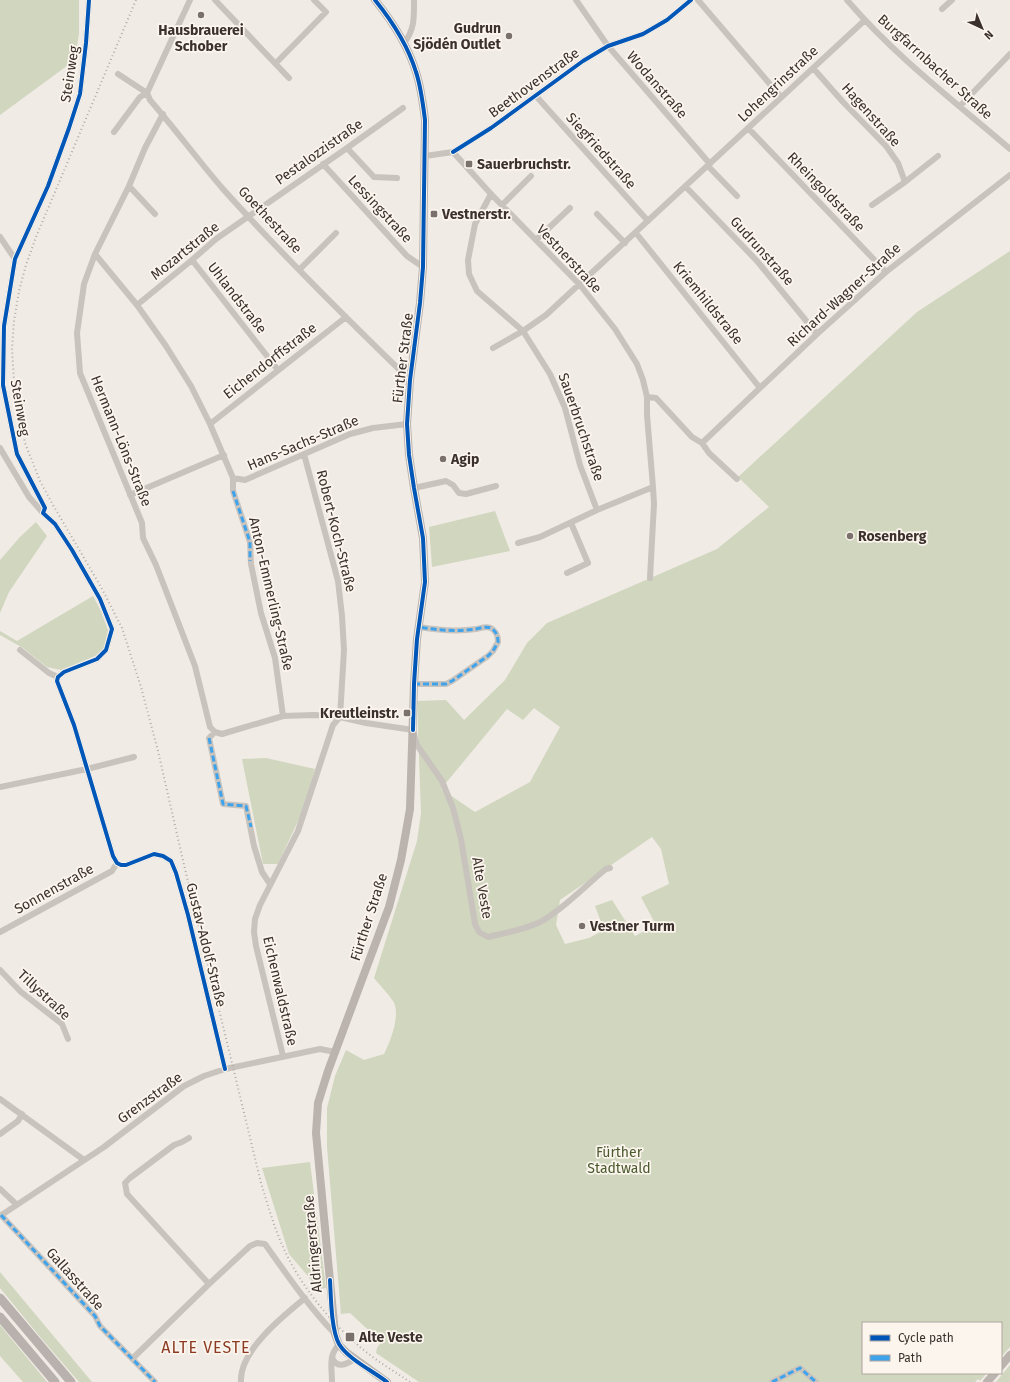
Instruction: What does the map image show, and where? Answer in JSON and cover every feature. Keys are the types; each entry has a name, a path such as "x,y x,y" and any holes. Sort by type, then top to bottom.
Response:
{"main road":[{"name":"Fürther Straße","path":"318,1152 316,1118 318,1103 388,907 401,860 410,809 414,684 424,582 424,546 409,455 407,424 410,380 420,303 425,120 422,96 416,71 404,44 375,0"},
{"name":"Aldringerstraße","path":"318,1152 335,1334 340,1345"},
{"path":"0,1298 71,1382"},
{"path":"1,1318 55,1382"},
{"path":"340,1345 354,1358 387,1382"},
{"path":"1002,1365 1010,1355"},
{"path":"988,1382 994,1374"}],"street":[{"name":"Steinweg","path":"43,513 45,508 18,454 3,385 4,326 15,259 48,186 70,128 80,94 89,0"},
{"path":"114,132 140,97 148,93 190,0"},
{"path":"215,0 289,78"},
{"path":"276,63 326,12 314,0"},
{"path":"404,44 410,35 414,24 414,0"},
{"name":"Wodanstraße","path":"576,0 608,46 709,165"},
{"name":"Beethovenstraße","path":"425,156 453,152 491,128 583,61 608,46 649,30 667,20 691,0"},
{"path":"698,0 781,97"},
{"name":"Burgfarrnbacher Straße","path":"848,0 865,20 909,63 1010,149"},
{"path":"942,9 952,0"},
{"name":"Lohengrinstraße","path":"493,348 523,331 546,315 865,20"},
{"path":"960,106 1010,54"},
{"name":"Hagenstraße","path":"813,68 843,102 886,146 898,163 905,182"},
{"name":"Goethestraße","path":"118,74 148,93 150,100 248,216 346,317 410,380"},
{"name":"Siegfriedstraße","path":"536,96 648,221"},
{"name":"Pestalozzistraße","path":"248,216 403,108"},
{"name":"Hermann-Löns-Straße","path":"163,114 145,148 129,186 95,254 84,284 77,333 80,373 142,523 143,538 156,565 195,666 210,727 215,732"},
{"name":"Rheingoldstraße","path":"748,128 886,272"},
{"path":"347,148 374,177 397,178"},
{"name":"Vestnerstraße","path":"453,152 502,206 580,285 615,329 637,364 644,380 648,397 647,415 654,487 650,578"},
{"path":"872,205 905,182 938,156"},
{"name":"Lessingstraße","path":"323,164 407,256 422,267"},
{"path":"709,165 737,196"},
{"name":"Richard-Wagner-Straße","path":"702,443 817,334 886,272 1010,175"},
{"path":"502,206 531,176"},
{"path":"129,186 155,214"},
{"name":"Gudrunstraße","path":"686,187 758,261 817,334"},
{"name":"Sauerbruchstraße","path":"491,194 476,224 468,260 469,274 477,291 523,331 550,374 564,408 580,465 597,510"},
{"path":"536,240 570,208"},
{"path":"597,214 625,243"},
{"name":"Mozartstraße","path":"137,305 216,239 248,216"},
{"path":"300,269 336,233"},
{"name":"Kriemhildstraße","path":"636,233 760,388"},
{"path":"0,237 15,259"},
{"name":"Anton-Emmerling-Straße","path":"95,254 137,305 166,346 191,386 224,455 233,478 233,491 250,542 250,561 261,613 275,658 284,716"},
{"name":"Uhlandstraße","path":"192,260 278,370"},
{"name":"Eichendorffstraße","path":"210,424 346,317"},
{"path":"648,397 656,398 692,437 702,443 709,453 737,479"},
{"name":"Hans-Sachs-Straße","path":"233,478 245,480 350,434 373,428 407,424"},
{"path":"0,448 29,497 55,524 72,550 100,599 112,630 106,650 97,659 64,672 57,679"},
{"path":"7,458 18,454"},
{"name":"Robert-Koch-Straße","path":"304,454 338,581 342,616 344,650 340,717 333,726 324,755"},
{"path":"130,495 224,455"},
{"path":"414,488 446,481 454,485 459,493 466,494 496,486"},
{"path":"518,543 540,537 597,510 654,487"},
{"path":"567,573 588,563 571,523"},
{"path":"414,684 446,684 488,656 498,642 498,637 494,630 486,627 470,630 442,630 419,627"},
{"path":"20,650 57,679 74,725 113,856 117,863"},
{"path":"270,884 262,872 254,846 246,806 224,804 209,738 215,732 222,734 284,716 314,715 340,717 366,723 413,730"},
{"name":"Alte Veste","path":"413,730 417,745 442,781 453,808 461,840 475,924 479,932 488,937 521,930 539,922 610,868"},
{"name":"Eichenwaldstraße","path":"283,1056 256,946 254,932 255,919 270,884 298,831 324,755"},
{"path":"0,787 87,770 134,756"},
{"name":"Gustav-Adolf-Straße","path":"117,863 126,865 154,854 163,856 171,861 188,915 225,1068"},
{"name":"Sonnenstraße","path":"0,932 112,871 117,863"},
{"name":"Tillystraße","path":"0,970 20,992 62,1024 68,1039"},
{"name":"Grenzstraße","path":"0,1215 84,1160 184,1086 204,1076 225,1068 320,1049 335,1052"},
{"path":"0,1099 84,1160"},
{"path":"0,1134 18,1121 22,1114"},
{"path":"189,1138 174,1145 125,1183 127,1194 208,1284"},
{"path":"0,1189 16,1204"},
{"name":"Gallasstraße","path":"0,1215 95,1316 100,1326 107,1334 133,1358 155,1382"},
{"path":"133,1358 208,1284 250,1246 257,1243 265,1244 321,1319 335,1334"},
{"path":"241,1382 246,1361 258,1342 273,1325 305,1298"},
{"path":"332,1381 332,1357 335,1349 340,1345"},
{"path":"332,1357 335,1364 342,1365 347,1364 354,1358"},
{"path":"332,1381 337,1370 342,1365"},
{"path":"772,1382 800,1368 816,1382"}],"green space":[{"path":"0,0 79,0 79,33 75,60 0,115"},
{"name":"Fürther Stadtwald","path":"1010,251 1010,1347 1002,1356 1002,1322 862,1322 862,1374 986,1374 980,1381 978,1379 975,1382 419,1382 376,1353 381,1342 350,1313 341,1314 327,1147 327,1108 335,1076 346,1050 364,1060 384,1054 395,1024 395,1005 374,978 417,841 421,813 417,701 446,700 464,720 505,680 527,643 547,623 717,549 769,507 738,477 917,312","holes":["534,708 560,727 530,782 475,812 441,789 507,709 523,720","652,837 661,849 669,884 641,897 656,925 635,936 612,900 595,906 604,930 589,938 565,944 556,925 560,900"]},
{"path":"495,511 510,551 432,567 429,527"},
{"path":"36,522 47,536 9,592 0,613 0,560 20,537"},
{"path":"93,596 108,630 104,648 95,656 61,670 47,667 23,648 0,635 0,631 17,641"},
{"path":"266,758 315,769 305,806 278,864 263,864 242,759"},
{"path":"310,1162 326,1288 319,1289 289,1254 262,1168"},
{"path":"0,1272 92,1382 79,1382 41,1338 0,1288"},
{"path":"0,1325 47,1382 23,1382 0,1356"},
{"path":"1010,1365 1010,1382 996,1382"}],"railway":[{"path":"136,0 36,237 26,265 19,291 14,321 12,349 15,397 25,443 40,481 101,587 122,628 141,687 158,751 261,1183 277,1233 291,1264 300,1279 332,1320 344,1333 370,1355 410,1382"}],"marked path":[{"path":"233,491 250,542 250,561"},
{"path":"414,684 446,684 488,656 498,642 495,632 489,627 469,630 440,630 419,627"},
{"path":"209,738 223,804 246,806 251,827"},
{"path":"1,1215 95,1316 100,1326 155,1382"},
{"path":"772,1382 800,1368 816,1382"}],"cycle path":[{"path":"89,0 80,94 48,186 15,259 4,326 3,385 17,454 45,508 43,513 55,524 72,550 100,599 112,629 106,650 97,659 64,672 58,677 57,681 74,725 113,856 117,863 121,865 126,865 154,854 163,856 171,861 188,915 225,1069"},
{"path":"375,0 399,34 413,62 421,90 425,120 423,267 410,380 407,424 409,455 423,538 425,582 417,639 413,730"},
{"path":"453,152 491,128 583,61 608,46 643,34 667,20 691,0"},
{"path":"330,1280 334,1330 339,1344 354,1360 387,1382"}],"place":[{"name":"Hausbrauerei Schober","path":"201,15"},
{"name":"Gudrun Sjödén Outlet","path":"509,36"},
{"name":"Sauerbruchstr.","path":"469,164"},
{"name":"Vestnerstr.","path":"434,214"},
{"name":"Agip","path":"443,459"},
{"name":"Rosenberg","path":"850,536"},
{"name":"Kreutleinstr.","path":"407,713"},
{"name":"Vestner Turm","path":"582,926"},
{"name":"Alte Veste","path":"350,1337"}],"district":[{"name":"ALTE VESTE","path":"206,1347"}]}
